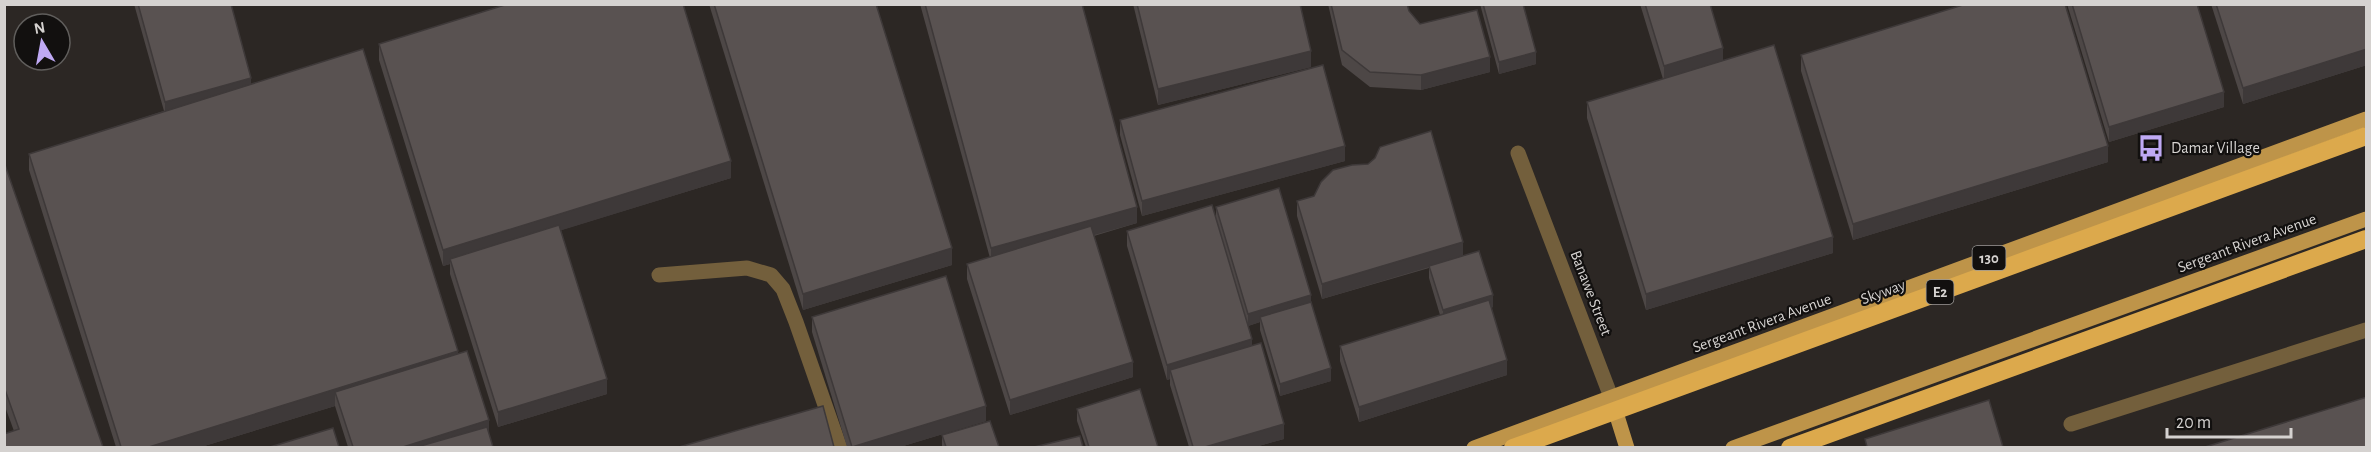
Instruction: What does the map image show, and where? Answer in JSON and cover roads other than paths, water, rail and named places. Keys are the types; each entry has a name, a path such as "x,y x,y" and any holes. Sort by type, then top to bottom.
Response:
{"highway":[{"name":"Skyway","path":"1514,447 2367,136"},
{"path":"1790,447 2367,239"}],"main road":[{"name":"Sergeant Rivera Avenue","path":"1474,447 2367,119"},
{"name":"Sergeant Rivera Avenue","path":"1734,447 2367,219"},
{"name":"Banawe Street","path":"1611,397 1628,447"}],"street":[{"name":"Banawe Street","path":"1518,153 1611,397"},
{"path":"659,275 747,268 763,270 771,275 783,289 840,447"},
{"path":"2071,424 2367,330"}],"place":[{"name":"Damar Village","path":"2151,148"}]}
